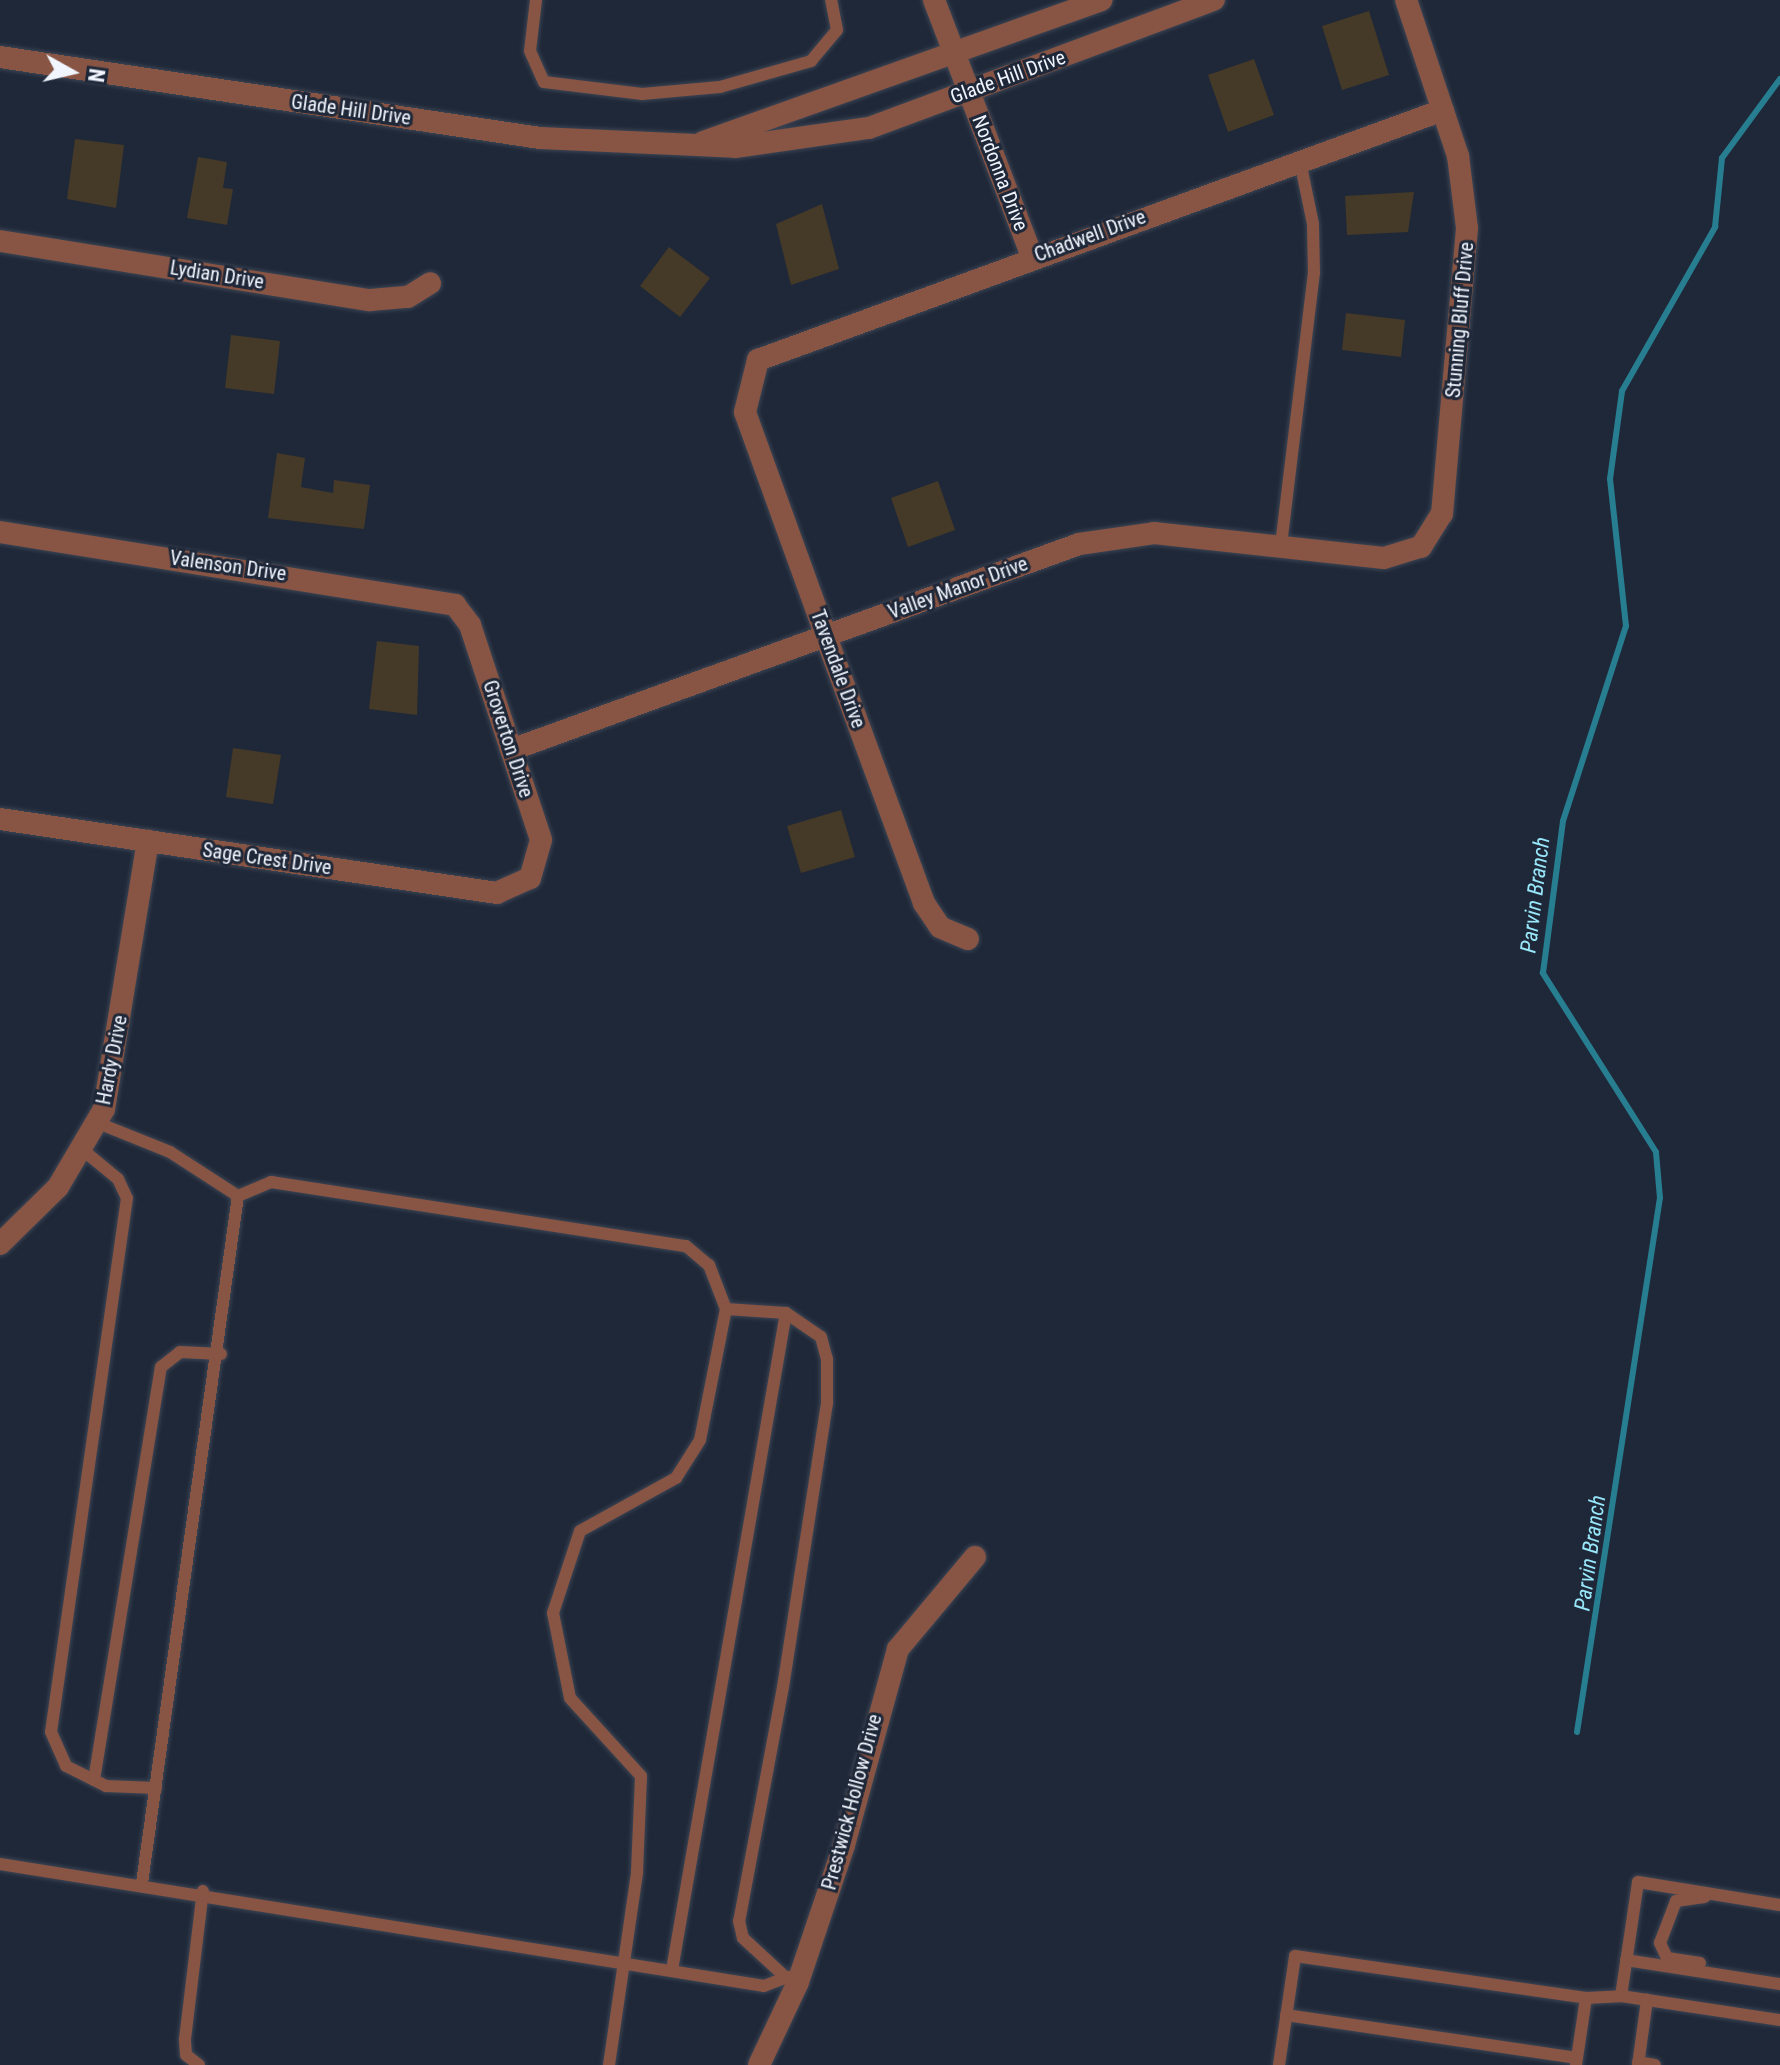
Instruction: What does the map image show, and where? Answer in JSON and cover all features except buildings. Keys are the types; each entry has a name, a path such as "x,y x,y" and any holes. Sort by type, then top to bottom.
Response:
{"street":[{"name":"Nordonna Drive","path":"934,0 1032,257"},
{"name":"Glade Hill Drive","path":"703,143 1101,0"},
{"name":"Glade Hill Drive","path":"0,57 540,138 703,143 735,147 838,135 969,91 1214,0"},
{"name":"Stunning Bluff Drive","path":"1406,0 1458,156 1467,255 1442,514 1421,547"},
{"name":"Chadwell Drive","path":"749,377 770,350 1443,110"},
{"name":"Lydian Drive","path":"0,241 370,300 408,297 430,283"},
{"name":"Tavendale Drive","path":"749,377 745,412 924,903 940,927 968,939"},
{"name":"Valenson Drive","path":"0,532 455,605"},
{"name":"Valley Manor Drive","path":"511,750 1079,544 1154,533 1384,558 1421,547"},
{"name":"Groverton Drive","path":"455,605 470,625 541,840 530,878"},
{"name":"Sage Crest Drive","path":"0,819 497,893 530,878"},
{"name":"Hardy Drive","path":"0,1244 84,1151 98,1123 112,1078 148,841"},
{"name":"Prestwick Hollow Drive","path":"759,2065 898,1649 975,1557"}],"lane":[{"path":"536,0 530,51 544,82 642,94 720,87 811,61 837,30 831,0"},
{"path":"1281,545 1314,260 1300,161"},
{"path":"98,1123 170,1152 238,1196"},
{"path":"84,1151 118,1179 127,1198 51,1732 66,1766 94,1780 156,1788"},
{"path":"238,1196 271,1182 686,1246 709,1265 726,1309 700,1440 676,1478 580,1531 553,1613 570,1698 641,1776 637,1872 609,2065"},
{"path":"142,1883 221,1354 238,1196"},
{"path":"726,1309 786,1313 821,1337 827,1403 739,1921 743,1938 790,1978"},
{"path":"672,1970 786,1313"},
{"path":"94,1780 161,1367 180,1352 221,1354"},
{"path":"0,1864 203,1891 622,1959 764,1986 790,1978"},
{"path":"1621,1996 1638,1882 1780,1905"},
{"path":"199,2065 186,2055 185,2039 203,1891"},
{"path":"1714,1974 1703,1964 1667,1958 1660,1943 1676,1901 1716,1895"},
{"path":"1279,2065 1295,1956 1586,1998 1621,1996 1780,2020"},
{"path":"1626,1960 1780,1984"},
{"path":"1286,2015 1576,2062 1586,1998"},
{"path":"1647,2000 1638,2064 1655,2065"}],"waterway":[{"name":"Parvin Branch","path":"1577,1732 1660,1198 1656,1152 1543,973 1563,821 1626,626 1610,479 1622,391 1715,227 1722,158 1780,79"}]}
